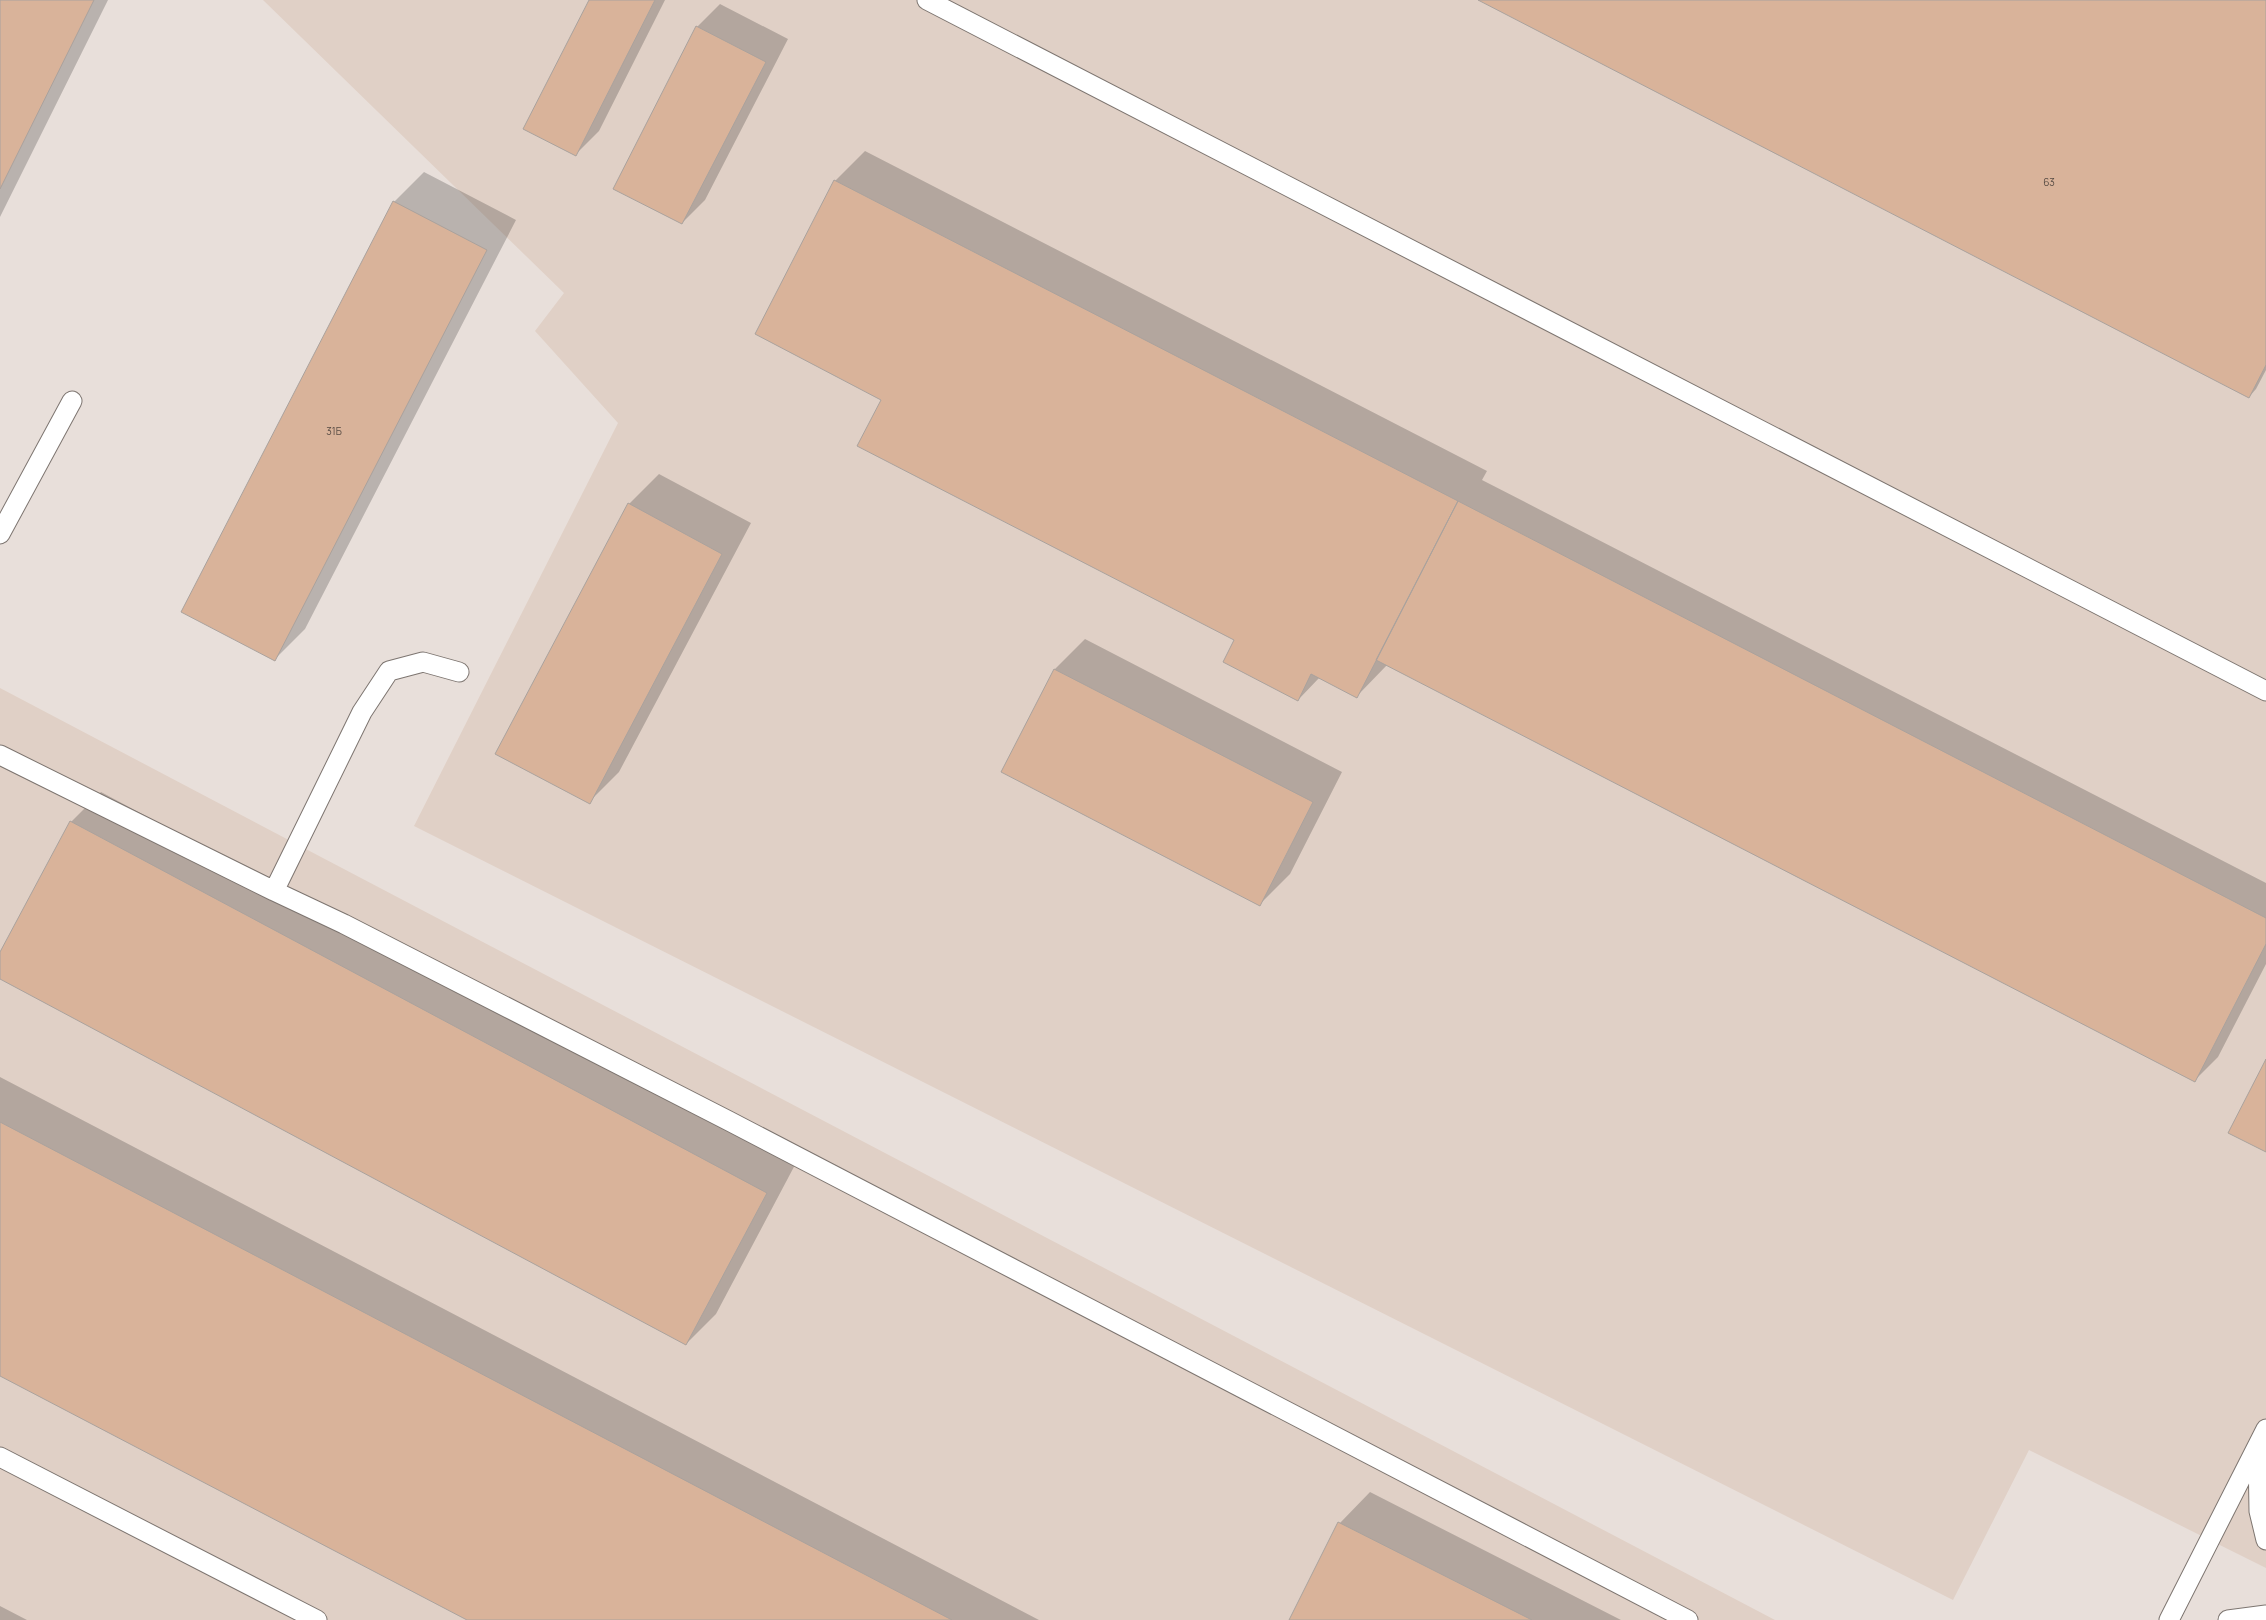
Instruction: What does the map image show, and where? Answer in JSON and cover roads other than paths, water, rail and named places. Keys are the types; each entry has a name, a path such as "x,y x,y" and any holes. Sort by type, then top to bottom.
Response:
{"lane":[{"path":"927,0 2266,691"},
{"path":"0,534 72,401"},
{"path":"274,891 362,712 389,671 423,662 460,672"},
{"path":"0,755 274,891 353,928 729,1121 1688,1620"},
{"path":"2262,1438 2259,1510 2266,1540"},
{"path":"2169,1620 2262,1438"},
{"path":"0,1457 317,1620"},
{"path":"2228,1620 2266,1615"}]}
